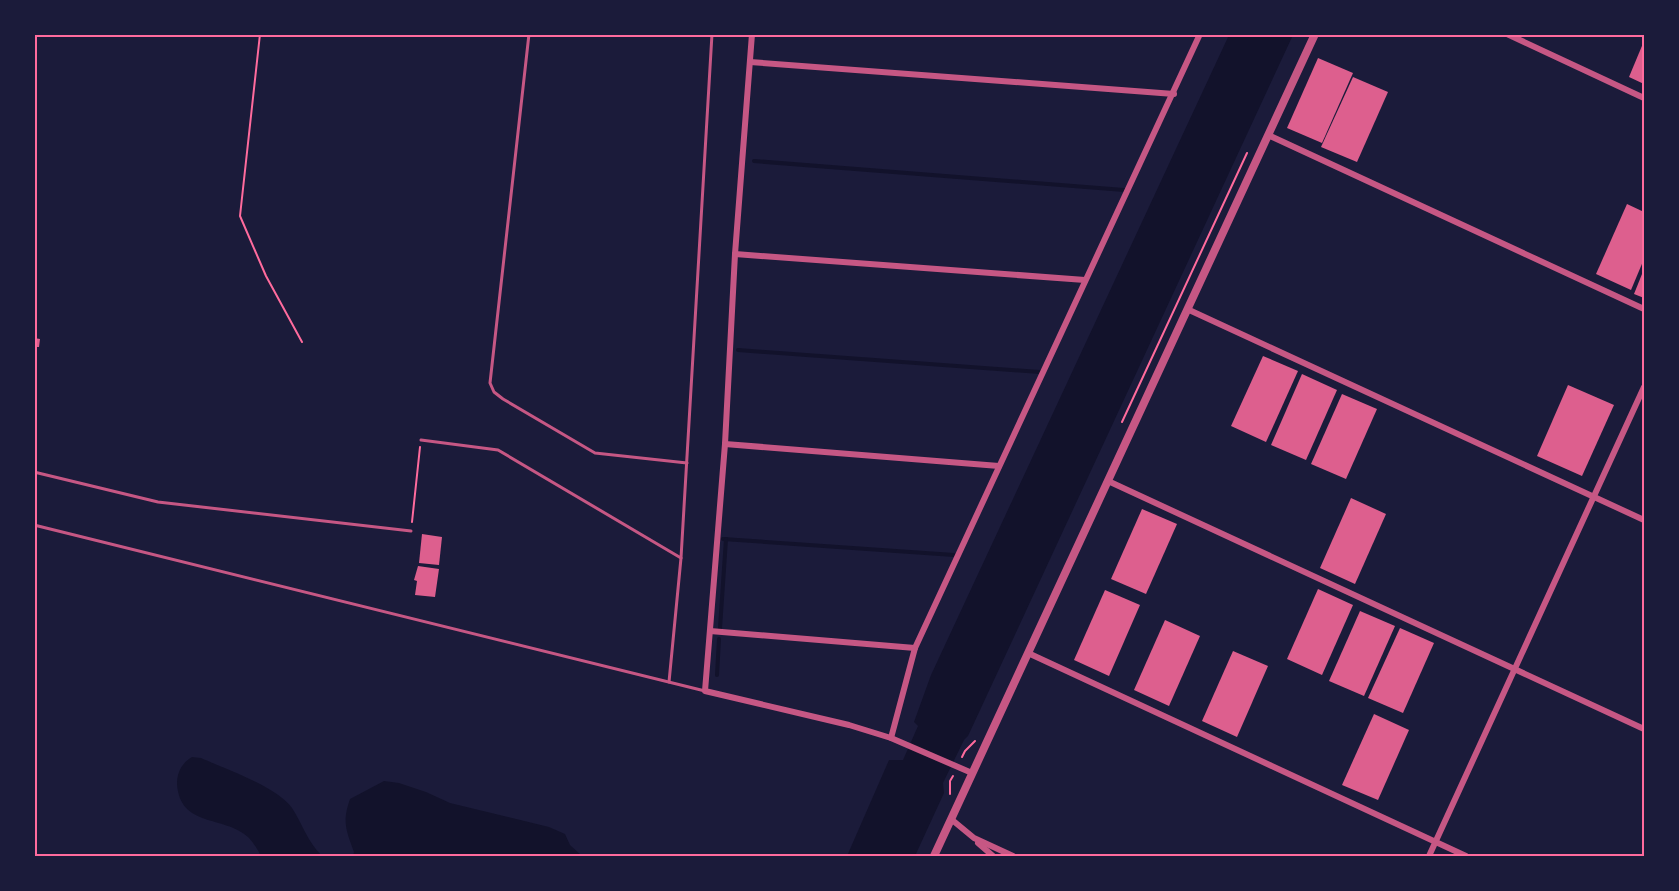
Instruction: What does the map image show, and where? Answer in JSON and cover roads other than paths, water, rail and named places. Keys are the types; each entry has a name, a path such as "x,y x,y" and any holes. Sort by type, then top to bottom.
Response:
{"street":[{"path":"752,34 735,254 725,444 705,691 849,725 891,738 969,771"},
{"path":"891,738 915,648 1200,34"},
{"path":"934,856 969,771 1028,653 1315,34"},
{"path":"1507,34 1644,98"},
{"path":"750,62 1174,94"},
{"path":"1268,135 1644,309"},
{"path":"735,254 1085,280"},
{"path":"1187,309 1644,520"},
{"path":"1429,856 1644,387"},
{"path":"725,444 999,466"},
{"path":"1108,481 1644,729"},
{"path":"710,631 915,648"},
{"path":"1028,653 1466,856"},
{"path":"951,819 993,856"},
{"path":"974,838 1013,856"}],"lane":[{"path":"529,34 490,383 494,392 503,399 595,453 687,463"},
{"path":"669,682 681,558 712,34"},
{"path":"421,440 498,450 681,558"},
{"path":"34,472 158,502 411,531"},
{"path":"34,525 705,691"}],"waterway":[{"path":"754,161 1124,190"},
{"path":"738,350 1040,372"},
{"path":"723,539 954,555"},
{"path":"720,628 726,539"},
{"path":"717,675 719,639"}]}
